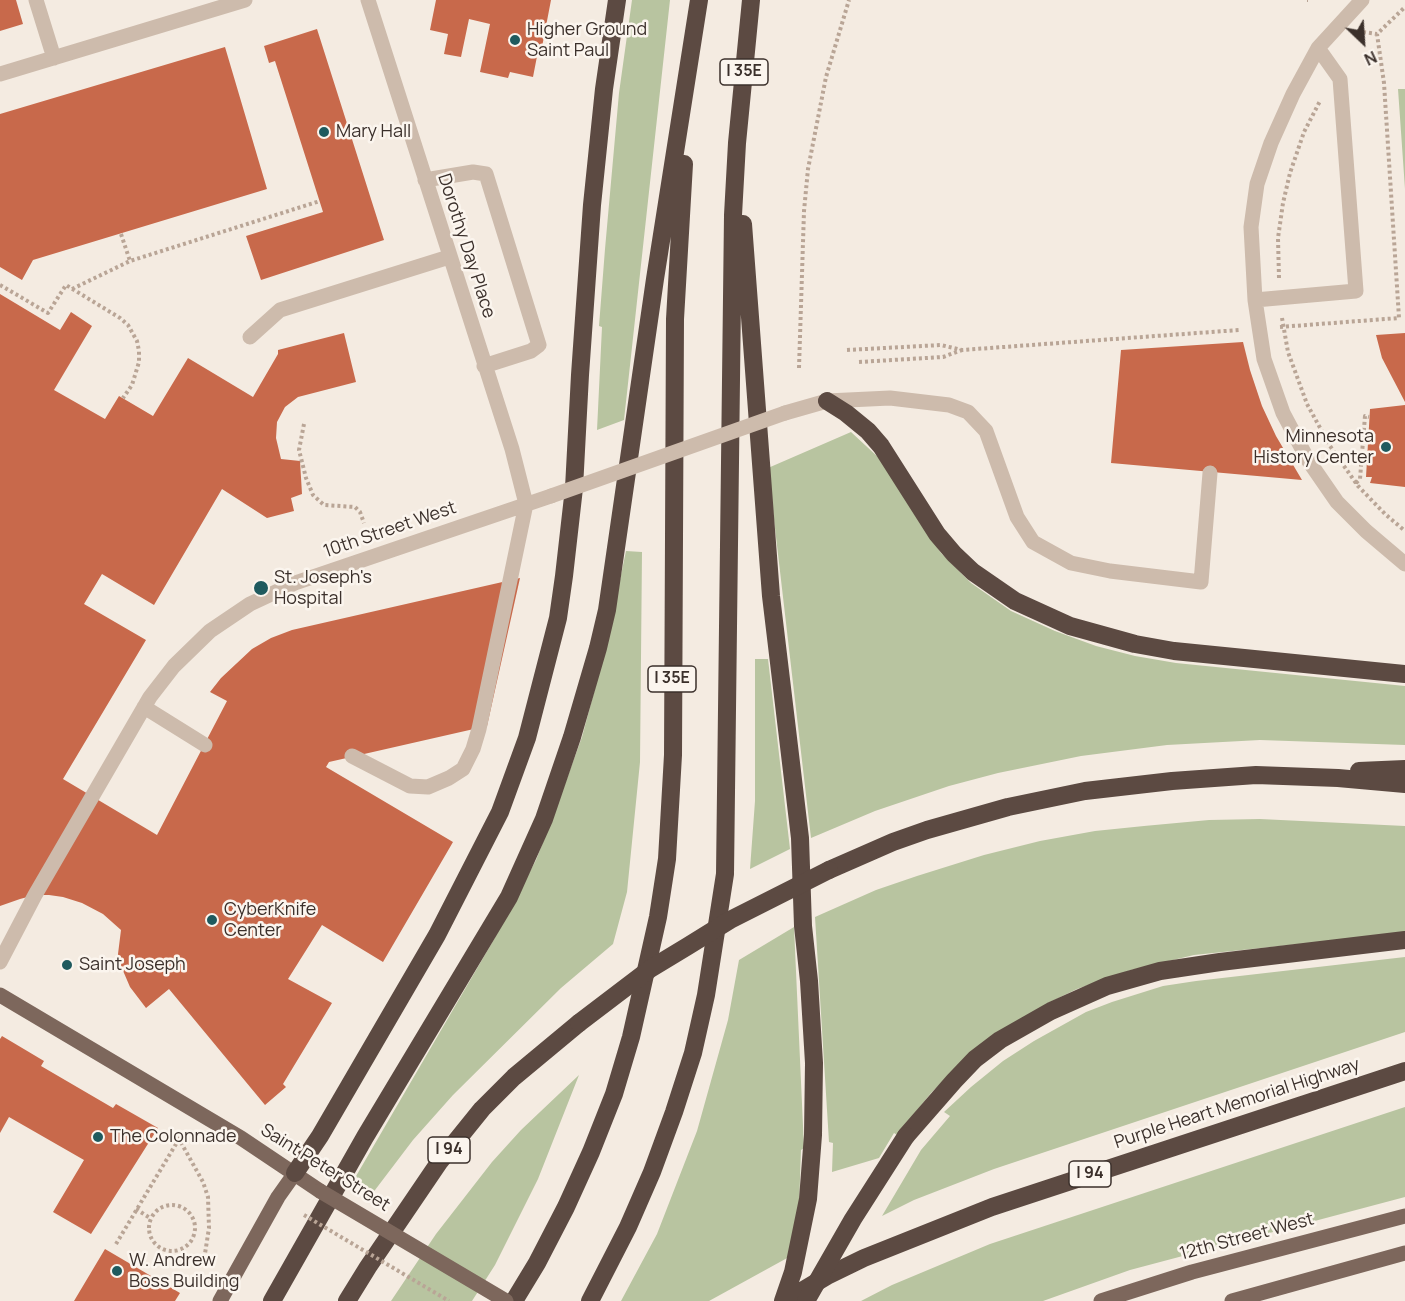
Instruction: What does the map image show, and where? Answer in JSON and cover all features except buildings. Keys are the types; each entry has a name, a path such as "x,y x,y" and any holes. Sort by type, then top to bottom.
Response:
{"highway":[{"path":"295,1173 320,1136 437,935 500,812 527,738 551,646 564,576 574,488 591,216 604,89 617,0"},
{"name":"I 35E","path":"514,1301 566,1207 614,1094 650,959 667,859 673,754 675,319 686,139 699,0"},
{"name":"I 35E","path":"590,1301 628,1227 652,1172 693,1053 706,995 725,874 731,295 737,143 752,0"},
{"path":"272,1301 365,1137 509,897 541,828 566,756 598,648 608,600 651,301 695,27"},
{"path":"737,143 771,596 800,838 803,926 814,1063 812,1167 799,1245 784,1301"},
{"path":"827,401 868,431 881,446 937,534 954,554 973,572 1015,601 1070,626 1135,644 1174,651 1405,674"},
{"path":"1256,775 1405,769"},
{"name":"I 94","path":"348,1301 368,1267 440,1161 482,1109 514,1077 579,1023 650,969 740,915 829,870 893,842 1008,807 1085,791 1212,777 1256,775 1338,778 1405,784"},
{"path":"806,1301 853,1219 906,1136 975,1059 992,1046 1051,1011 1098,990 1160,971 1405,940"},
{"name":"Purple Heart Memorial Highway","path":"784,1301 864,1258 992,1207 1405,1071"}],"main road":[{"name":"Saint Peter Street","path":"0,995 241,1138 320,1191 506,1301"},
{"path":"220,1301 278,1197 295,1173"},
{"name":"12th Street West","path":"1101,1301 1192,1272 1405,1216"},
{"path":"1233,1301 1405,1253"}],"street":[{"path":"36,0 54,58"},
{"path":"0,74 244,0"},
{"name":"Dorothy Day Place","path":"368,0 512,449 526,504"},
{"path":"1362,0 1318,48 1293,94 1271,143 1257,184 1251,227 1255,300 1264,359 1280,403 1308,460 1337,502 1366,531 1405,564"},
{"path":"1255,300 1356,291 1340,79 1318,48"},
{"path":"425,180 473,172 486,174 539,345 531,351 484,366"},
{"path":"250,337 280,310 449,257"},
{"name":"10th Street West","path":"0,962 144,707 174,666 210,631 250,604 295,583 785,413 827,401 890,398 949,405 968,412 986,431 1017,517 1033,542 1071,562 1110,571 1201,582 1210,473"},
{"path":"352,756 410,786 428,787 463,769 473,749 478,729 526,504"},
{"path":"144,707 205,745"}],"path":[{"path":"799,368 804,211 808,169 826,77 849,0"},
{"path":"1377,34 1405,7"},
{"path":"1363,32 1377,34"},
{"path":"1377,34 1384,83 1399,318"},
{"path":"1279,280 1278,238 1285,193 1304,132 1323,95"},
{"path":"72,289 129,261 320,201"},
{"path":"121,234 129,261"},
{"path":"0,285 48,313 66,285 120,318 133,332 140,362 132,385 123,398"},
{"path":"1397,299 1405,298"},
{"path":"1281,311 1288,352 1307,404 1330,447 1356,483 1385,514 1405,531"},
{"path":"859,362 943,357 962,350 1405,318"},
{"path":"847,350 941,345 962,350"},
{"path":"1356,483 1360,479 1365,416 1369,417"},
{"path":"304,424 299,450 303,479 313,495 324,505 355,507 360,512 364,523"},
{"path":"177,1131 208,1197 209,1227 204,1260"},
{"path":"116,1244 179,1139"},
{"path":"165,1205 185,1208 192,1215 195,1223 192,1240 178,1251 161,1250 150,1237 148,1228 150,1218 156,1210 165,1205"},
{"path":"136,1209 150,1218"},
{"path":"304,1215 449,1301"}],"green space":[{"path":"632,0 670,0 624,420 597,430 602,327 599,326 605,249 619,93"},
{"path":"1398,89 1405,89 1405,189"},
{"path":"851,432 879,458 941,553 971,583 1011,611 1096,646 1135,656 1176,663 1405,686 1405,745 1260,740 1167,745 1081,756 998,773 949,786 875,811 811,838 768,468"},
{"path":"626,551 642,552 640,762 627,892 613,944 561,988 453,1095 413,1140 372,1194 352,1183 493,941 536,860 582,737 605,651"},
{"path":"755,659 768,659 790,849 750,869 755,801"},
{"path":"1260,819 1405,826 1405,933 1194,955 1131,970 1077,989 1048,1003 963,1061 931,1093 897,1135 894,1133 879,1158 832,1172 833,1143 829,1142 815,917 876,890 917,876 984,855 1040,841 1095,831 1144,826 1209,820"},
{"path":"794,927 804,1148 801,1150 799,1207 789,1257 709,1301 621,1301 657,1234 697,1131 728,1020 739,960"},
{"path":"1405,957 1405,1032 994,1169 914,1200 882,1216 921,1150 950,1116 944,1112 1003,1061 1086,1012 1163,986"},
{"path":"579,1075 538,1179 495,1265 472,1301 391,1301 436,1234 492,1162 521,1130"},
{"path":"1405,1107 1405,1197 1130,1270 1043,1301 861,1301 892,1285 990,1244"}],"place":[{"name":"Higher Ground Saint Paul","path":"515,40"},
{"name":"Mary Hall","path":"324,132"},
{"name":"Minnesota History Center","path":"1386,447"},
{"name":"St. Joseph's Hospital","path":"261,588"},
{"name":"CyberKnife Center","path":"212,920"},
{"name":"Saint Joseph","path":"67,965"},
{"name":"The Colonnade","path":"98,1137"},
{"name":"W. Andrew Boss Building","path":"117,1271"}]}
